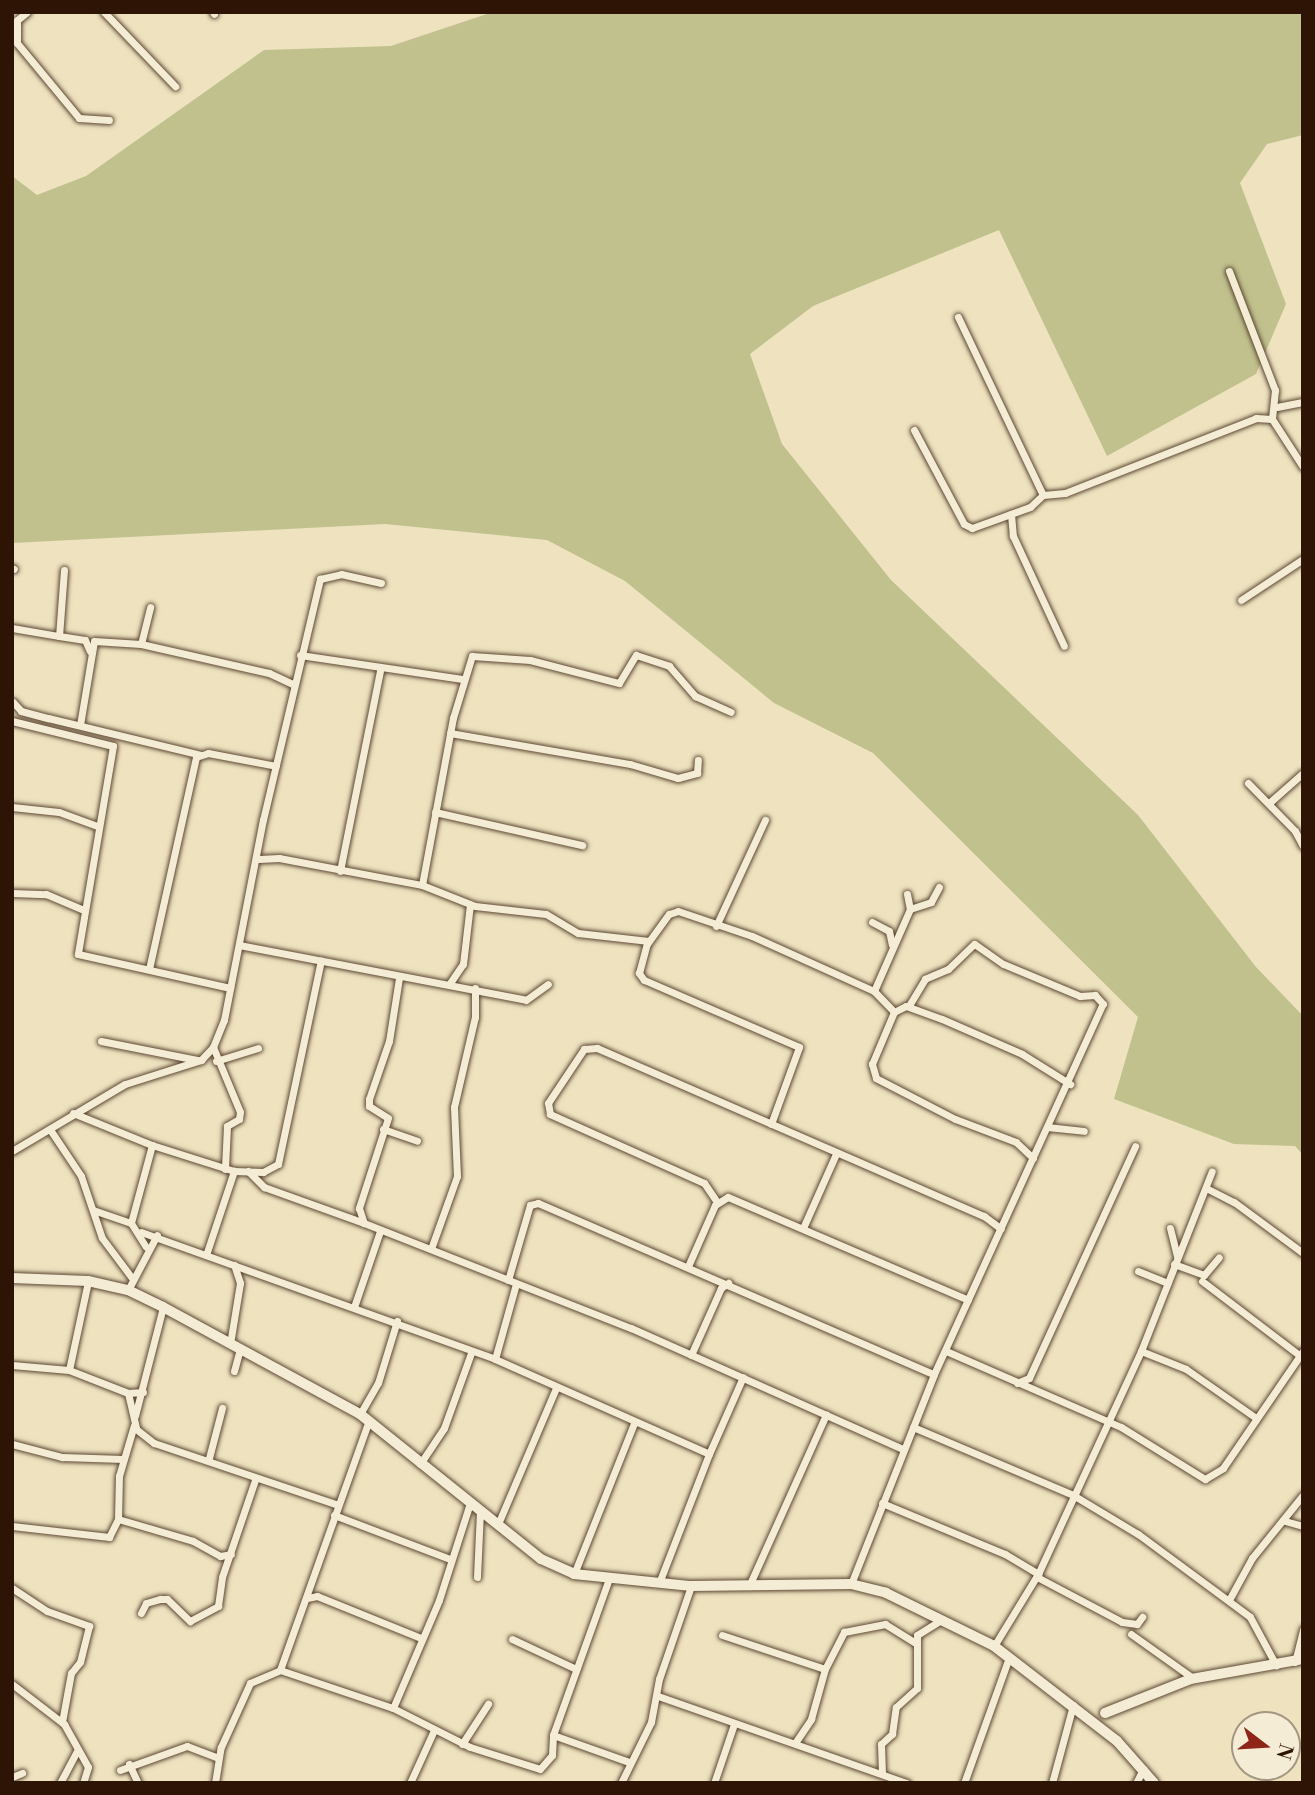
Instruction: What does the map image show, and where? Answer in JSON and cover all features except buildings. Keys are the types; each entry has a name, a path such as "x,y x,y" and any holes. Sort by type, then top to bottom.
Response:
{"street":[{"path":"27,12 18,20 17,43 79,118 109,120"},
{"path":"104,12 175,86"},
{"path":"1229,271 1277,407 1272,419"},
{"path":"958,317 1043,495"},
{"path":"1277,407 1303,402"},
{"path":"914,430 964,524 972,528 1011,514 1043,495 1065,493 1256,418 1272,419"},
{"path":"1272,419 1303,467"},
{"path":"1011,514 1013,536 1064,646"},
{"path":"1241,600 1303,559"},
{"path":"59,636 64,570"},
{"path":"12,1151 51,1131 73,1113 125,1084 200,1060 213,1047 230,988 259,859 293,684 320,579 341,574 381,583"},
{"path":"141,644 149,607"},
{"path":"12,628 85,640 141,644 269,673 293,684"},
{"path":"85,640 90,650"},
{"path":"80,725 90,650 94,641"},
{"path":"422,885 450,733 467,660 479,655 530,660 619,684 636,655 669,666 695,696 731,712"},
{"path":"300,656 461,680"},
{"path":"340,871 380,670"},
{"path":"13,702 22,710 201,755 276,766"},
{"path":"12,721 113,746 97,826 91,886 82,909 78,954 230,988"},
{"path":"450,733 630,764 678,778 696,773 698,760"},
{"path":"149,969 192,765 201,755"},
{"path":"1269,803 1303,773"},
{"path":"1248,783 1269,803 1303,846"},
{"path":"12,807 59,812 97,826"},
{"path":"435,812 582,845"},
{"path":"716,926 765,820"},
{"path":"259,859 422,885 470,904 547,914 578,933 649,941"},
{"path":"910,909 931,902 939,887"},
{"path":"12,893 46,894 82,909"},
{"path":"874,990 910,909 907,894"},
{"path":"450,983 463,964 470,904"},
{"path":"771,1124 799,1047 648,983 639,972 649,941 674,911 752,936 874,990 894,1012"},
{"path":"872,922 889,931 892,945"},
{"path":"851,1584 934,1374 946,1351 968,1300 1001,1229 1033,1158 1047,1126 1070,1084 1102,1008 1095,995 1080,996 1003,964 974,944 947,969 925,979 909,1006 894,1012 872,1064 876,1078 946,1115 1016,1142 1033,1158"},
{"path":"239,945 399,978 450,983 529,1000 548,984"},
{"path":"73,1113 152,1145 229,1171 268,1171 280,1161 320,960"},
{"path":"364,1223 359,1208 387,1114 369,1106 369,1099 386,1051 399,978"},
{"path":"432,1246 457,1176 454,1107 475,1017 475,988"},
{"path":"909,1006 1023,1054 1070,1084"},
{"path":"101,1041 217,1064 258,1048"},
{"path":"717,1202 704,1183 550,1114 548,1103 578,1058 590,1046 994,1220 1001,1229"},
{"path":"206,1255 227,1203 229,1171 226,1126 239,1119 240,1112 217,1064 213,1047"},
{"path":"168,1070 172,1054"},
{"path":"1047,1126 1084,1131"},
{"path":"383,1129 417,1141"},
{"path":"51,1131 81,1176 102,1238 132,1278"},
{"path":"131,1223 152,1145"},
{"path":"1016,1383 1029,1378 1135,1146"},
{"path":"803,1228 836,1154"},
{"path":"248,1171 264,1186 380,1231 432,1246 516,1284 743,1377 903,1449"},
{"path":"994,1646 1038,1576 1141,1351 1212,1171"},
{"path":"1206,1188 1234,1202 1303,1253"},
{"path":"717,1202 735,1198 968,1300"},
{"path":"689,1264 717,1202"},
{"path":"508,1280 533,1203 562,1210 689,1264 718,1279 724,1286 934,1374"},
{"path":"93,1210 131,1223 141,1232 146,1247"},
{"path":"1170,1228 1175,1260"},
{"path":"354,1307 380,1231"},
{"path":"141,1232 157,1235 234,1265 252,1275 397,1321 471,1353 495,1359 709,1454"},
{"path":"128,1290 146,1247 157,1235"},
{"path":"1175,1260 1204,1275 1219,1257"},
{"path":"234,1265 240,1283 234,1371"},
{"path":"1138,1271 1168,1283"},
{"path":"240,1283 252,1275"},
{"path":"12,1278 88,1281 128,1290 163,1307 365,1417 541,1559 574,1574 608,1581 691,1586 851,1584 886,1593 994,1646 1099,1726 1143,1768 1154,1783"},
{"path":"69,1370 88,1281"},
{"path":"946,1351 1107,1422 1205,1479 1223,1468 1301,1353 1202,1281"},
{"path":"495,1359 516,1284"},
{"path":"691,1355 724,1286"},
{"path":"12,1526 105,1538 118,1519 123,1459 143,1392 163,1307"},
{"path":"280,1670 307,1598 334,1515 335,1504 397,1321"},
{"path":"1141,1351 1186,1369 1256,1418"},
{"path":"420,1464 444,1428 471,1353"},
{"path":"12,1365 69,1370 128,1393 143,1392"},
{"path":"659,1583 709,1454 743,1377"},
{"path":"498,1524 556,1388"},
{"path":"128,1393 134,1421 141,1436"},
{"path":"209,1458 222,1408"},
{"path":"749,1586 826,1415"},
{"path":"574,1574 634,1423"},
{"path":"913,1427 1073,1495 1228,1595 1257,1625 1276,1666"},
{"path":"128,1437 141,1436 209,1458 255,1480 335,1504"},
{"path":"12,1444 62,1457 123,1459"},
{"path":"141,1613 146,1603 167,1599 184,1620 206,1616 218,1606 255,1480"},
{"path":"1228,1595 1303,1495"},
{"path":"393,1708 470,1503"},
{"path":"881,1503 1005,1555 1122,1622 1137,1624 1142,1617"},
{"path":"477,1577 481,1509"},
{"path":"334,1515 450,1559"},
{"path":"118,1519 178,1536 220,1556 232,1553"},
{"path":"1285,1521 1303,1526"},
{"path":"215,1783 218,1758 250,1683 280,1670 393,1708 419,1725 541,1769 552,1755 553,1735 573,1665 580,1658 608,1581"},
{"path":"310,1586 317,1596 421,1638"},
{"path":"621,1783 651,1722 691,1586"},
{"path":"12,1588 47,1611 89,1626 80,1662 71,1673 62,1722"},
{"path":"307,1598 317,1596"},
{"path":"883,1773 881,1744 892,1734 896,1707 917,1688 915,1643 919,1631 939,1621"},
{"path":"795,1743 814,1712 825,1669 841,1636 850,1630 885,1624 915,1643"},
{"path":"1087,1716 1105,1713 1193,1679 1299,1660 1303,1629"},
{"path":"1130,1634 1193,1679"},
{"path":"722,1635 825,1669"},
{"path":"512,1639 573,1665"},
{"path":"964,1783 1009,1657"},
{"path":"12,1684 62,1722 88,1767 83,1783"},
{"path":"658,1696 906,1783"},
{"path":"467,1743 488,1704"},
{"path":"1052,1783 1073,1704"},
{"path":"1099,1726 1105,1713"},
{"path":"714,1783 734,1724"},
{"path":"419,1725 426,1737"},
{"path":"410,1783 426,1737 434,1730"},
{"path":"553,1735 629,1762"},
{"path":"120,1770 129,1764 187,1746 218,1758"},
{"path":"60,1783 78,1751"},
{"path":"129,1764 138,1783"},
{"path":"1136,1783 1143,1768"},
{"path":"12,1777 22,1773"}],"green space":[{"path":"493,12 1303,12 1303,135 1267,144 1240,183 1286,304 1256,374 1107,456 999,230 813,306 750,354 782,444 891,580 1138,815 1256,967 1303,1016 1303,1155 1295,1146 1234,1144 1114,1099 1138,1017 873,753 774,703 625,581 547,540 385,524 12,543 12,176 37,195 86,176 264,50 391,46"}]}
